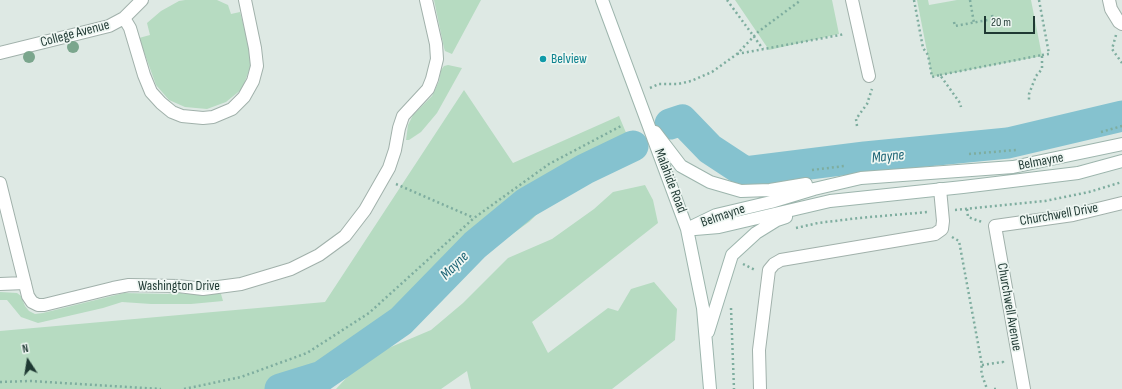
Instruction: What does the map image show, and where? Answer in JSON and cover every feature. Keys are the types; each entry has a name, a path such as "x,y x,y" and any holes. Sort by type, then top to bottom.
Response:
{"street":[{"name":"College Avenue","path":"0,54 109,26 124,18 142,0"},
{"path":"124,18 130,28 144,75 151,92 160,103 172,112 182,116 203,118 213,117 232,109 244,97 253,81 257,66 256,48 245,0"},
{"name":"Washington Drive","path":"0,182 29,298 35,304 41,306 129,285 178,286 203,289 241,284 291,269 319,255 344,236 366,210 390,168 403,116 412,104 428,89 437,59 436,44 426,0"},
{"name":"Malahide Road","path":"602,0 687,229 703,308 710,389"},
{"path":"852,0 869,76"},
{"path":"1109,0 1111,10 1120,23"},
{"path":"647,121 681,166 710,182 741,191 770,190 861,178"},
{"name":"Belmayne","path":"687,229 716,215 861,178 1013,167 1122,144"},
{"name":"Belmayne","path":"687,229 719,227 830,201 940,190 1078,173 1122,161"},
{"path":"760,389 759,350 769,270 774,264 781,260 934,234 942,229 943,221 940,190"},
{"path":"706,339 732,255 756,233 776,220 830,201"},
{"name":"Churchwell Drive","path":"995,226 1073,215 1122,203"},
{"name":"Churchwell Avenue","path":"995,226 1024,389"},
{"path":"0,284 25,283"},
{"name":"Malahide Road","path":"706,389 708,370"}],"path":[{"path":"727,0 763,49"},
{"path":"636,93 659,84 678,84 691,81 712,72 737,54 753,37 801,0"},
{"path":"914,0 923,48 928,55 932,77 1049,54 1039,0"},
{"path":"970,0 974,22"},
{"path":"954,22 955,26 993,19 992,15"},
{"path":"1120,23 1112,49 1122,63"},
{"path":"737,54 859,31"},
{"path":"1029,100 1029,94 1036,76 1042,69 1042,55"},
{"path":"940,75 960,103 961,107"},
{"path":"857,126 856,119 867,104 872,90 869,76"},
{"path":"184,389 241,377 307,353 369,313 474,218 549,164 621,126"},
{"path":"1094,134 1122,126"},
{"path":"968,154 1022,149"},
{"path":"809,171 851,164"},
{"path":"383,178 474,218"},
{"path":"967,209 968,217 995,226"},
{"path":"942,229 959,241 982,365 981,369 987,389"},
{"path":"982,365 1003,362"},
{"path":"0,382 30,381 161,389"}],"green space":[{"path":"217,0 228,5 231,14 240,12 251,53 250,68 242,89 226,102 207,109 185,107 169,100 156,85 139,38 150,35 147,23 161,11 179,1"},
{"path":"434,0 481,0 452,54 445,51 444,48"},
{"path":"735,0 832,0 839,34 769,50"},
{"path":"917,0 928,0 929,5 957,0 1031,0 1042,56 932,77"},
{"path":"448,65 462,68 437,113 421,132 409,140 406,140 408,125 413,115 432,96 439,81 441,70 444,66"},
{"path":"464,90 513,163 619,116 635,154 631,158 555,197 529,222 504,240 447,289 383,320 379,336 323,382 306,389 0,389 0,331 325,302"},
{"path":"645,185 653,200 658,223 532,322 548,353 608,308 618,311 631,289 654,282 677,309 675,340 612,389 471,389 467,371 441,389 336,389 365,358 431,330 463,303 508,258 552,239 594,209 613,192"},
{"path":"0,292 17,293 21,296 29,311 35,314 124,293 168,294 179,292 184,294 221,294 223,301 191,304 122,302 103,308 38,323 21,317 7,300 0,300"}],"waterway":[{"name":"Mayne","path":"670,124 682,120 710,149 745,172 865,157 1008,143 1122,116"},
{"name":"Mayne","path":"280,389 322,376 401,321 475,245 526,203 585,169 633,146"}],"place":[{"name":"Belview","path":"543,59"}]}
